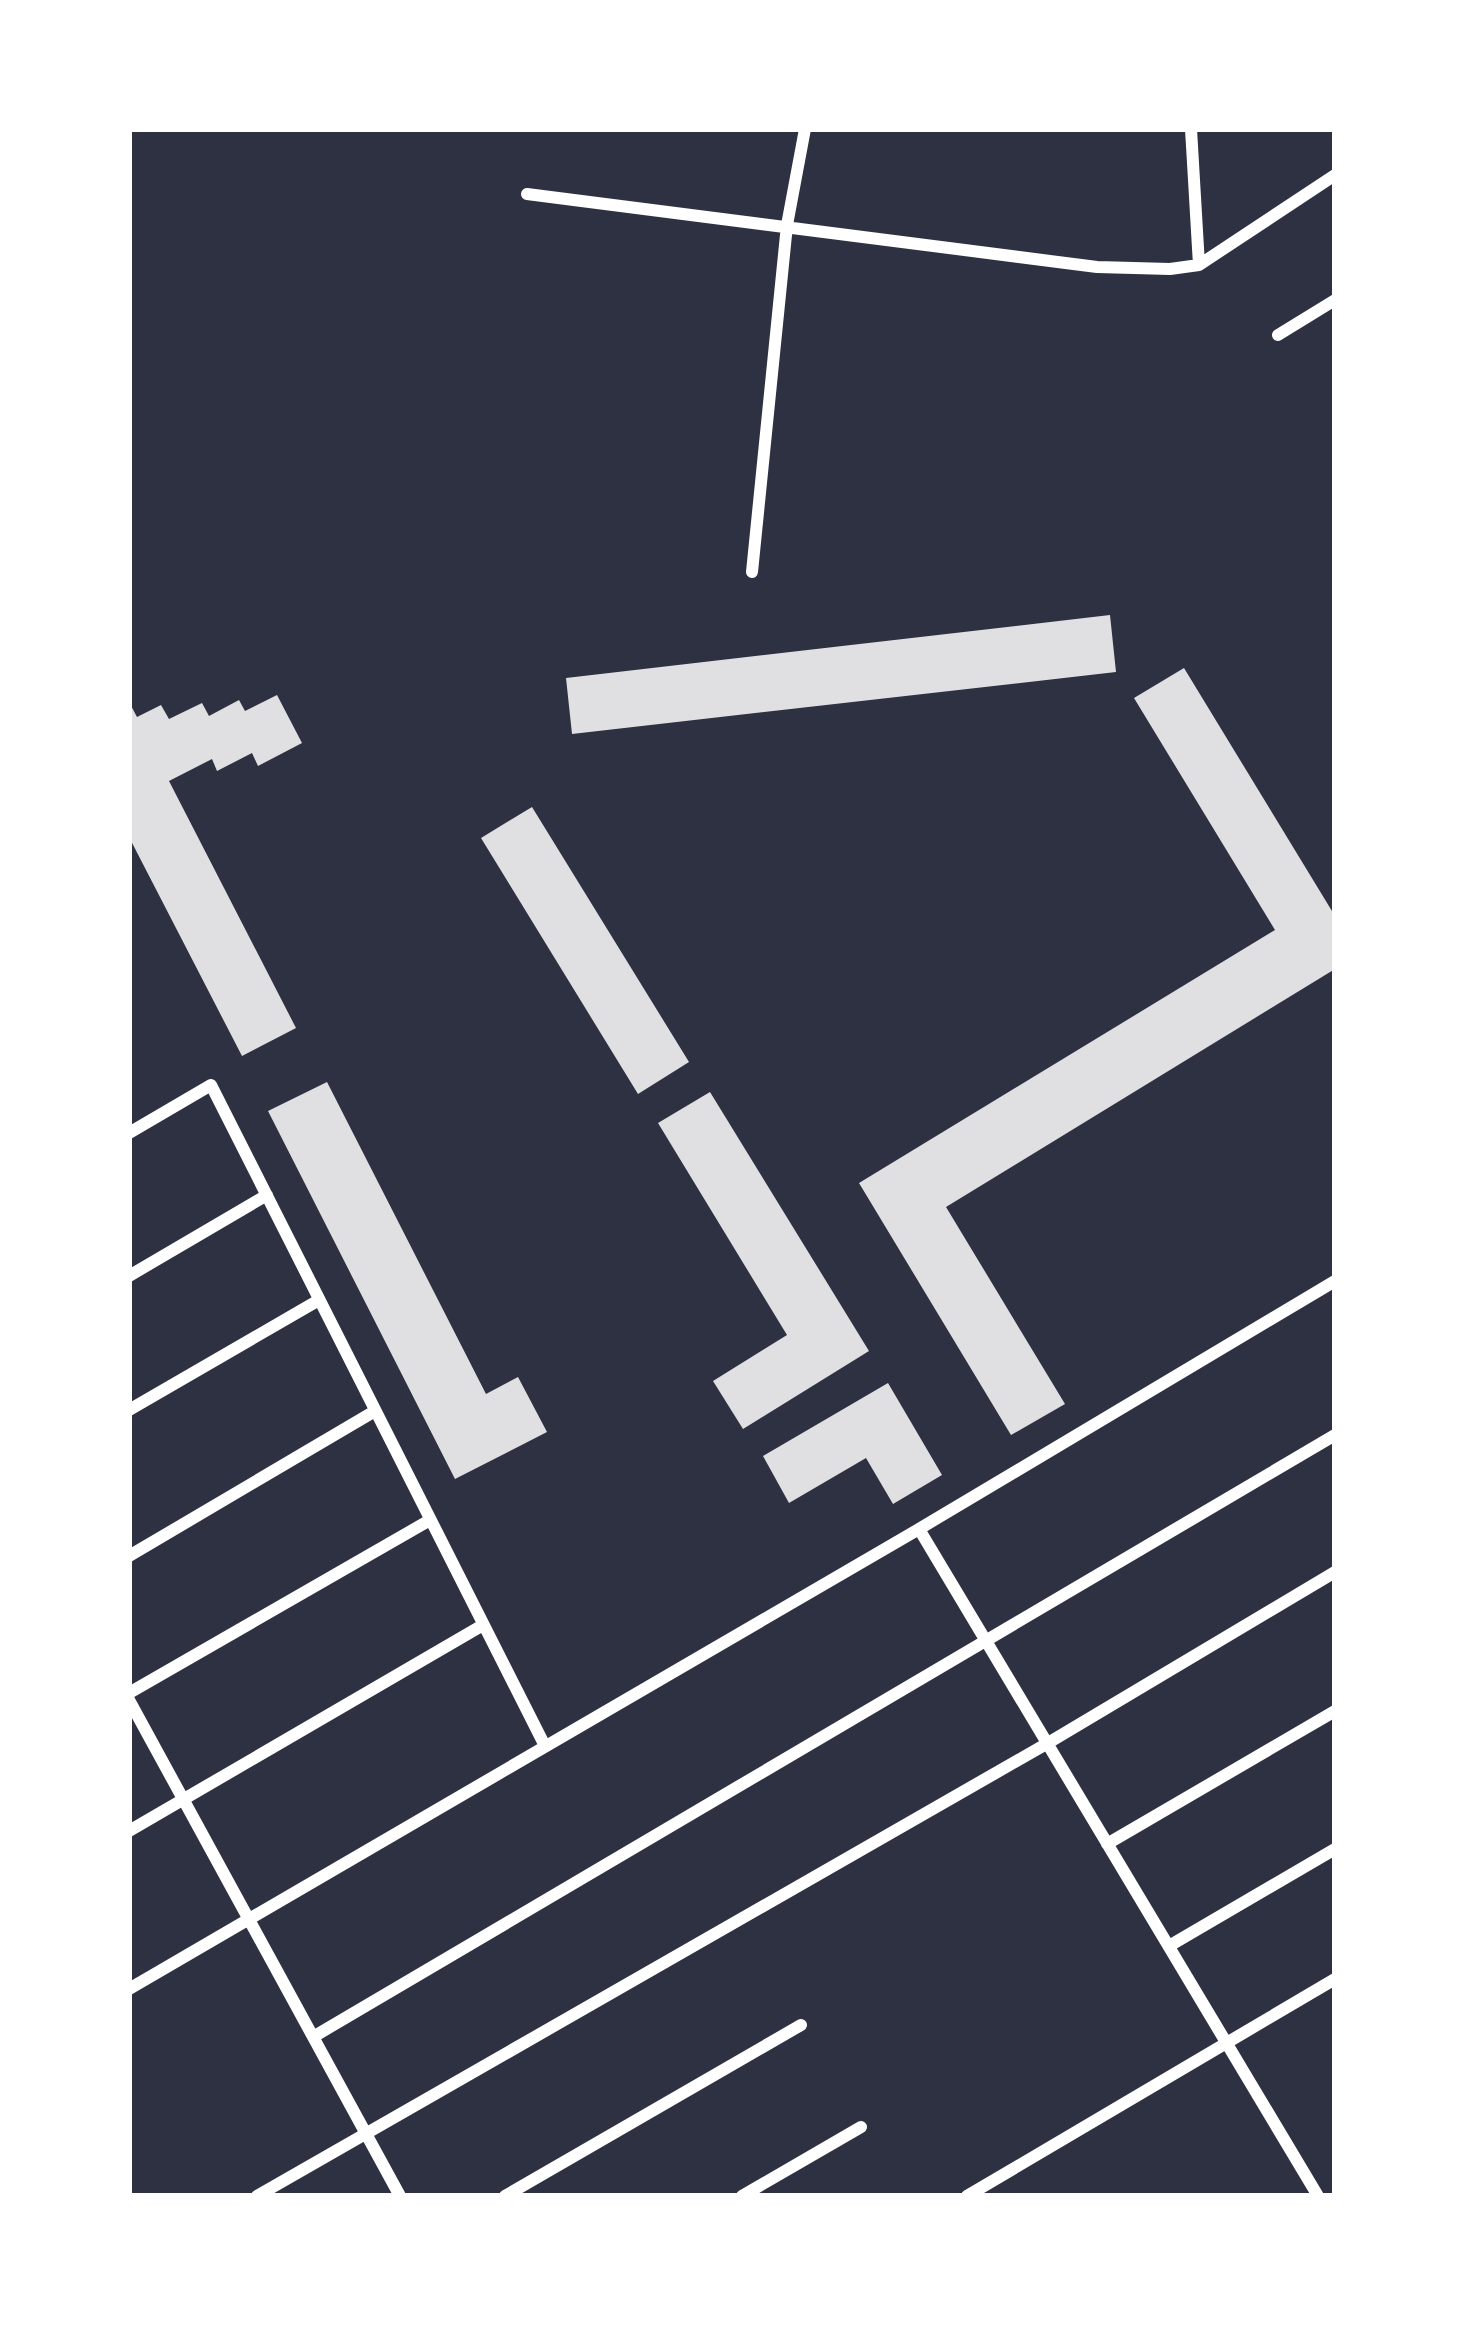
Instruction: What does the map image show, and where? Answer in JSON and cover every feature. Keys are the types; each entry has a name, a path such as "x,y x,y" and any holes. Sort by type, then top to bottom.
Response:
{"street":[{"path":"752,572 787,225 805,129"},
{"path":"1191,129 1199,265"},
{"path":"527,194 1097,267 1170,269 1199,265 1335,175"},
{"path":"1278,335 1335,300"},
{"path":"129,1133 211,1085 545,1746"},
{"path":"129,1276 267,1196"},
{"path":"129,1989 1335,1281"},
{"path":"129,1410 319,1300"},
{"path":"129,1556 375,1411"},
{"path":"313,2037 1335,1435"},
{"path":"400,2196 129,1697 430,1520"},
{"path":"919,1529 1318,2196"},
{"path":"257,2196 1048,1743 1335,1572"},
{"path":"129,1831 483,1625"},
{"path":"1108,1844 1335,1711"},
{"path":"1168,1946 1335,1849"},
{"path":"967,2196 1335,1979"},
{"path":"505,2196 801,2025"},
{"path":"742,2196 861,2127"}],"building":[{"path":"1110,615 1116,672 572,734 566,678"},
{"path":"1184,668 1335,916 1335,969 946,1207 1065,1404 1011,1435 859,1183 1275,930 1134,698"},
{"path":"277,695 302,743 258,766 252,753 217,771 212,759 169,781 296,1028 242,1056 129,837 129,702 137,717 161,705 169,719 202,703 209,716 239,700 245,711"},
{"path":"532,807 689,1062 638,1094 481,838"},
{"path":"327,1082 486,1394 518,1377 547,1432 455,1479 268,1111"},
{"path":"710,1092 869,1351 743,1429 713,1381 787,1335 658,1123"},
{"path":"888,1383 942,1475 893,1504 866,1458 789,1503 763,1456"}]}
